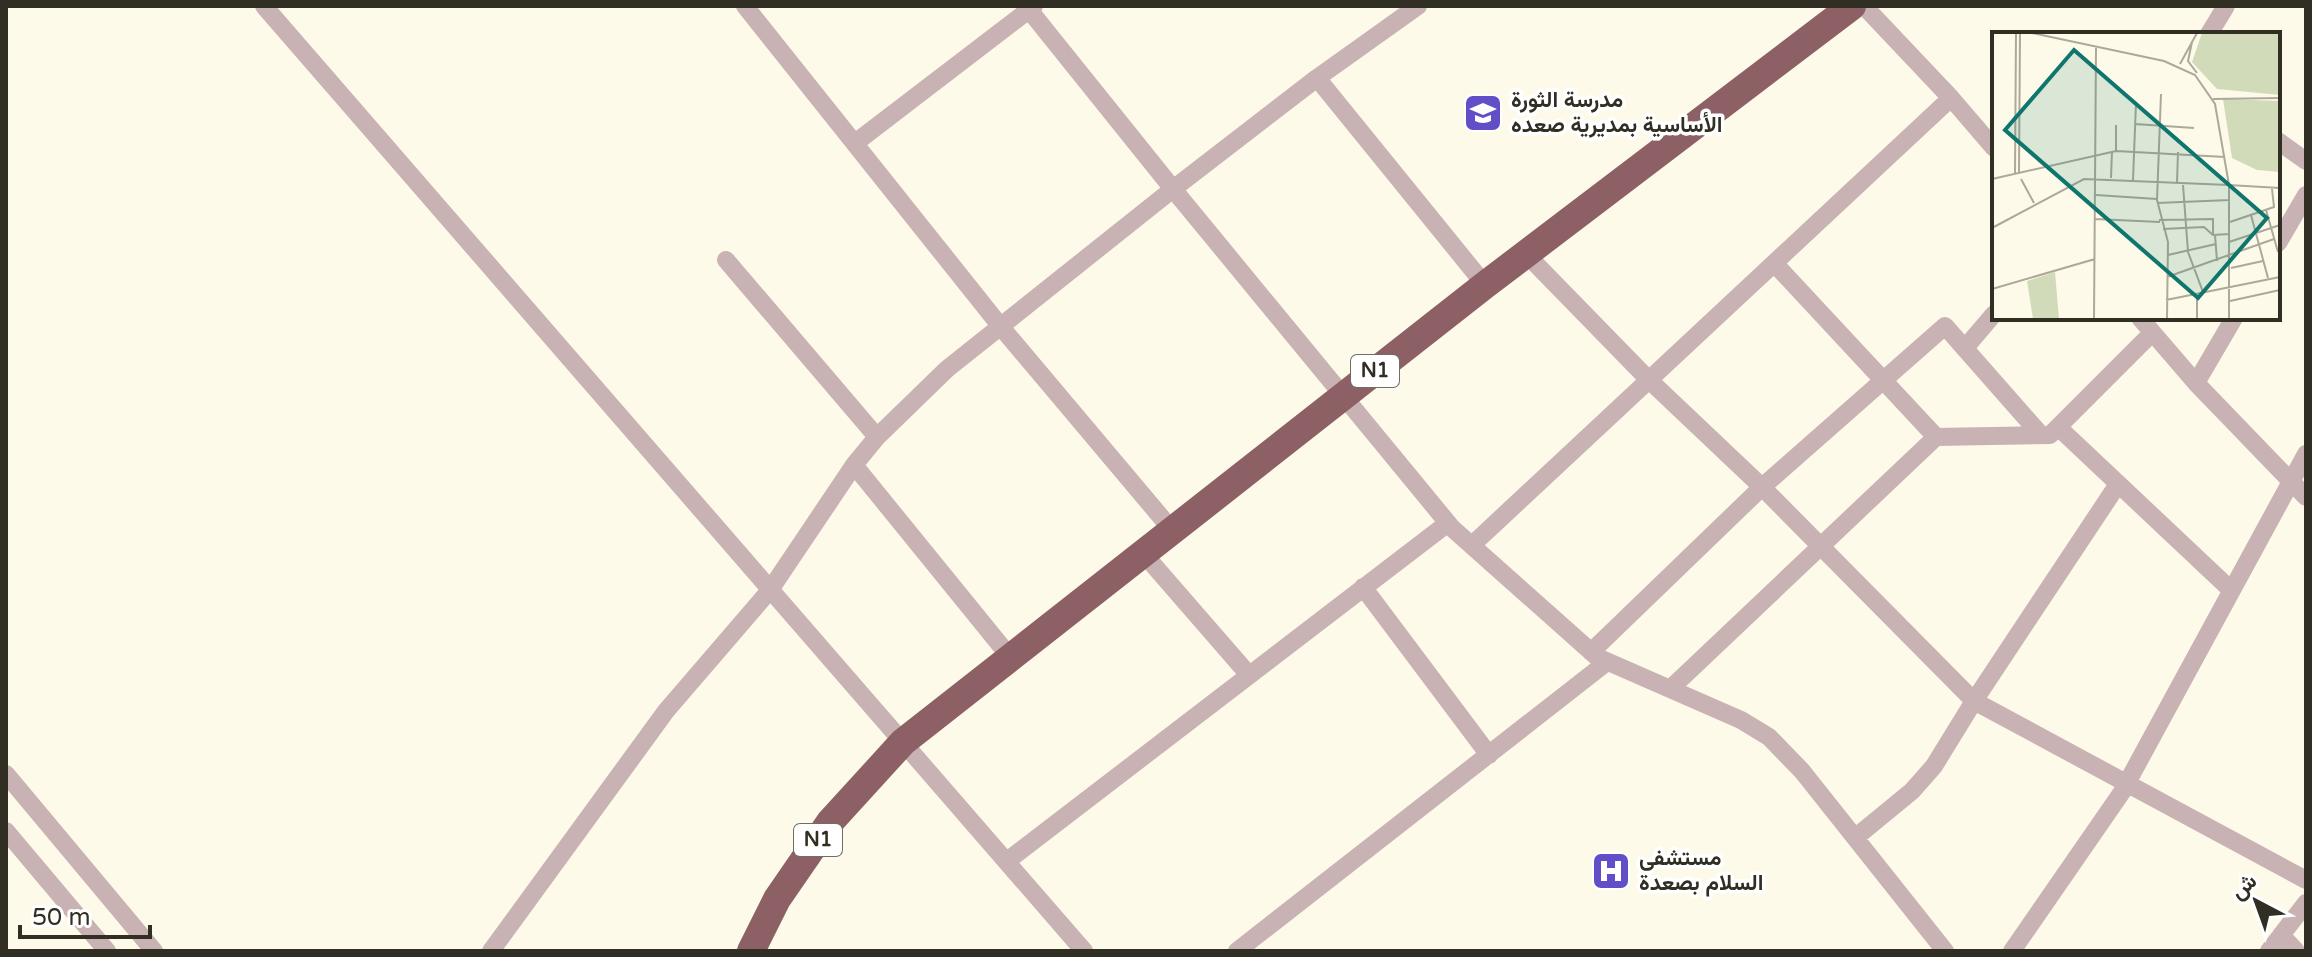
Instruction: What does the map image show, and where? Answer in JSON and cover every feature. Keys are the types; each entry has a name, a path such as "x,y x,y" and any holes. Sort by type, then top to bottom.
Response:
{"highway":[{"name":"N1","path":"751,951 777,899 830,822 903,742 1485,285 1852,6"}],"street":[{"path":"264,6 1084,951"},
{"path":"745,6 1001,327 1172,530"},
{"path":"491,951 666,711 770,590 854,465 877,437 947,369 1317,78 1418,6"},
{"path":"1864,6 1992,146"},
{"path":"2210,32 2226,6"},
{"path":"855,143 1030,7 1173,189 1448,523 1591,652 1607,662 1741,720 1769,737 1802,771 1945,951"},
{"path":"1317,78 1485,285"},
{"path":"1472,545 1951,98"},
{"path":"2280,142 2306,161"},
{"path":"2280,240 2306,195"},
{"path":"1526,254 1974,701 2306,880"},
{"path":"726,260 877,437"},
{"path":"1774,263 1936,437"},
{"path":"1965,348 1992,316"},
{"path":"2142,320 2196,383 2306,497"},
{"path":"2196,383 2233,320"},
{"path":"1591,652 1762,487 1945,326 2050,431 2118,484 2231,590"},
{"path":"1670,689 1936,437 2050,431 2152,333"},
{"path":"2012,951 2127,783 2306,454"},
{"path":"854,465 1010,657"},
{"path":"1856,837 1912,791 1934,766 2118,484"},
{"path":"1007,861 1448,523"},
{"path":"1143,553 1249,675"},
{"path":"1363,587 1489,755"},
{"path":"1237,951 1607,662"},
{"path":"7,777 154,951"},
{"path":"6,831 107,951"},
{"path":"2269,951 2306,903"},
{"path":"2281,935 2296,951"}],"place":[{"name":"مدرسة الثورة الأساسية بمديرية صعده","path":"1483,113"},
{"name":"مستشفى السلام بصعدة","path":"1611,871"}]}
